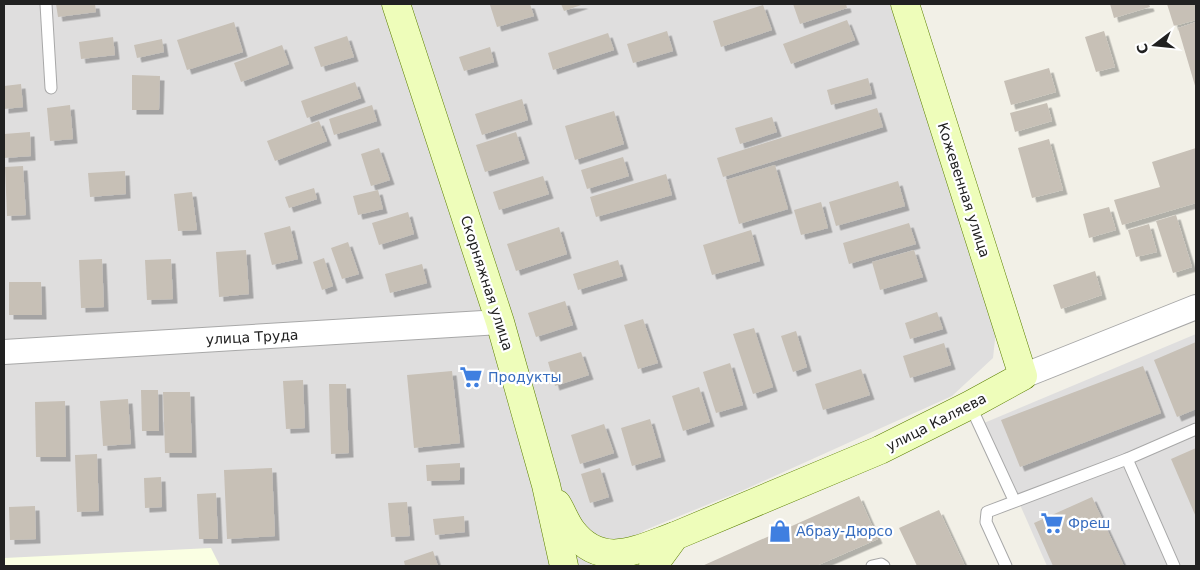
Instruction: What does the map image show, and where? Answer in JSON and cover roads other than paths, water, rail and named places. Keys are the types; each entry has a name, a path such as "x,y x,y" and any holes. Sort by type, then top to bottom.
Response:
{"main road":[{"name":"Скорняжная улица","path":"396,4 500,322 546,485 564,566"},
{"name":"Кожевенная улица","path":"904,4 1023,376"},
{"name":"улица Каляева","path":"546,485 573,531 590,547 602,553 625,553 675,536 880,450 1023,376"},
{"path":"653,566 675,536"}],"street":[{"name":"улица Каляева","path":"1023,376 1196,307"},
{"name":"улица Труда","path":"4,352 500,322"}],"lane":[{"path":"46,4 51,88"},
{"path":"970,405 1014,500"},
{"path":"1006,566 986,522 987,512 1014,500 1127,459 1196,429"},
{"path":"1127,459 1174,566"},
{"path":"872,566 881,564 884,566"}],"place":[{"name":"Продукты","path":"471,377"},
{"name":"Фреш","path":"1052,523"},
{"name":"Абрау-Дюрсо","path":"780,531"}]}
